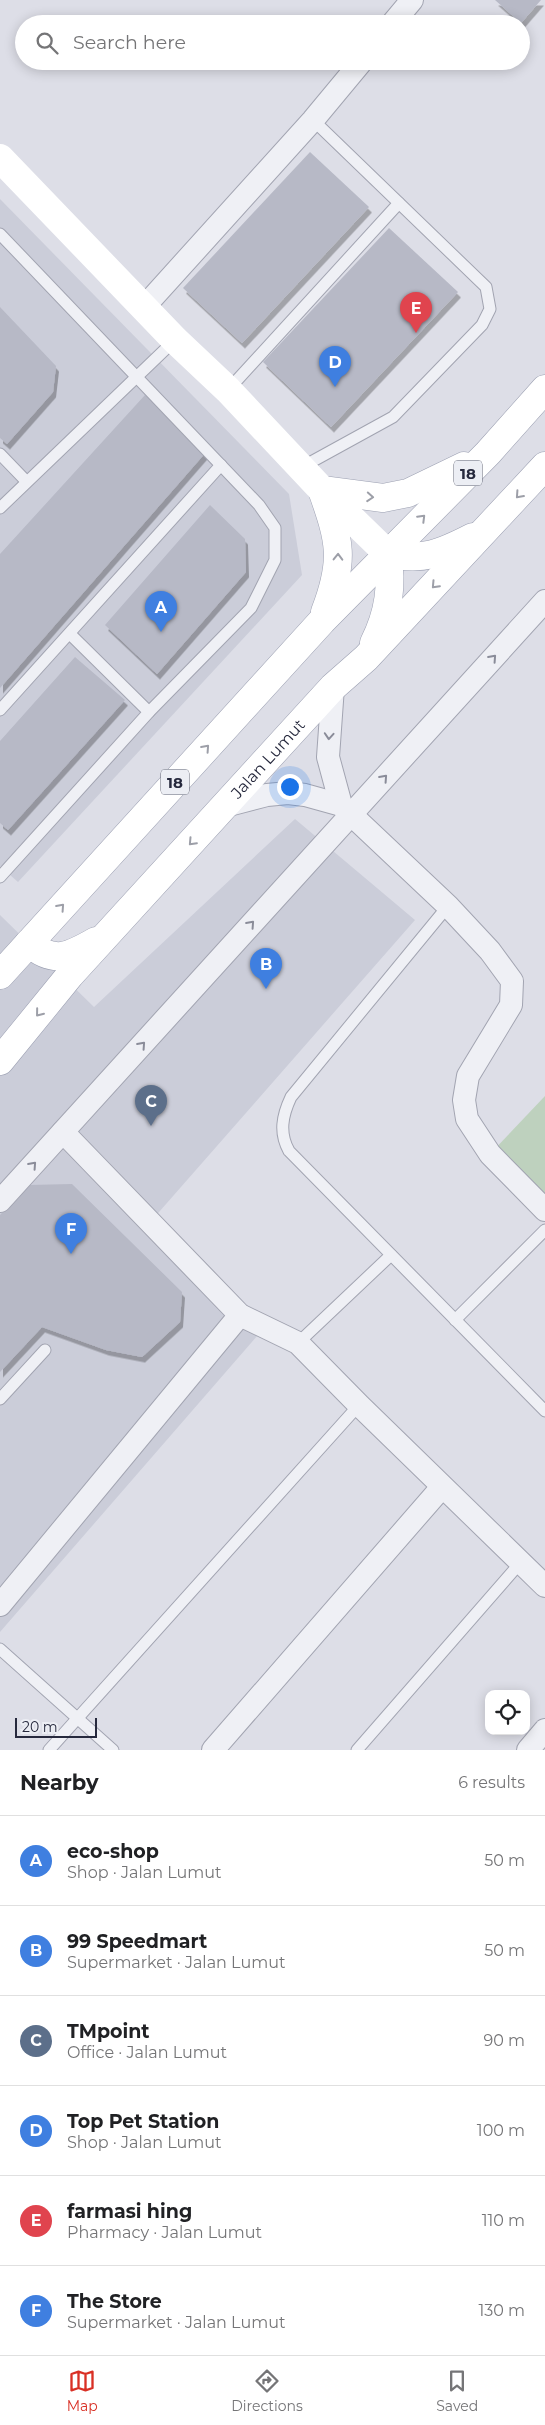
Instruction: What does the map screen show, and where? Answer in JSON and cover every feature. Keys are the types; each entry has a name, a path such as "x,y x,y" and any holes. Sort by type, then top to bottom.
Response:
{"main road":[{"path":"0,158 176,340 228,390 322,490 387,553 391,573 390,596 380,630 366,658"},
{"name":"18","path":"0,975 322,621 387,553 488,454 545,389"},
{"path":"322,490 383,498 408,493 488,454"},
{"name":"Jalan Lumut","path":"4,1048 333,688 366,658 493,524 545,466"},
{"path":"322,490 337,535 340,557 336,585 322,621"},
{"path":"387,553 412,557 438,554 493,524"},
{"path":"29,943 40,953 58,957 74,953 103,938 128,911"}],"street":[{"path":"400,15 412,0"},
{"path":"145,306 314,120 355,70"},
{"path":"0,1201 346,810 545,601"},
{"path":"333,688 328,757 346,810"},
{"path":"225,806 267,795 288,793 305,795 346,810 448,906 490,951 512,981 511,1005 468,1076 464,1100 467,1120 490,1154 545,1210"},
{"path":"63,1132 240,1315 298,1343 545,1586"},
{"path":"0,1605 240,1315"},
{"path":"213,1750 442,1486"}],"lane":[{"path":"301,468 394,417 482,325 490,309 486,286 314,120"},
{"path":"228,390 399,203"},
{"path":"0,234 259,505 275,528 275,560 251,608 149,712 0,877"},
{"path":"0,508 26,481 176,340"},
{"path":"0,454 26,481"},
{"path":"0,710 221,466"},
{"path":"70,634 149,712"},
{"path":"448,906 291,1097 283,1112 282,1139 289,1151 545,1411"},
{"path":"455,1320 545,1230"},
{"path":"298,1343 391,1255"},
{"path":"0,1399 44,1350"},
{"path":"49,1750 359,1405"},
{"path":"357,1750 521,1562"},
{"path":"0,1649 113,1750"}],"shaded area":[{"path":"0,199 289,494 302,575 18,882 0,866"},
{"path":"295,819 415,920 145,1228 258,1335 0,1632 0,915 94,1007"}],"green space":[{"path":"545,1096 545,1210 490,1154"}],"building":[{"path":"495,0 541,0 528,15 512,15"},
{"path":"310,152 369,207 242,343 183,288"},
{"path":"389,228 458,292 331,427 263,362"},
{"path":"0,307 56,366 53,392 7,444 0,438"},
{"path":"145,395 207,451 0,688 0,554"},
{"path":"210,505 245,539 246,572 157,674 105,625"},
{"path":"75,657 125,700 8,830 0,823 0,741"},
{"path":"72,1184 182,1292 180,1322 142,1357 106,1350 42,1327 0,1372 0,1215 28,1185"}],"place":[{"name":"farmasi hing","path":"416,333"},
{"name":"Top Pet Station","path":"335,387"},
{"name":"eco-shop","path":"161,632"},
{"name":"99 Speedmart","path":"266,989"},
{"name":"TMpoint","path":"151,1126"},
{"name":"The Store","path":"71,1254"}]}
